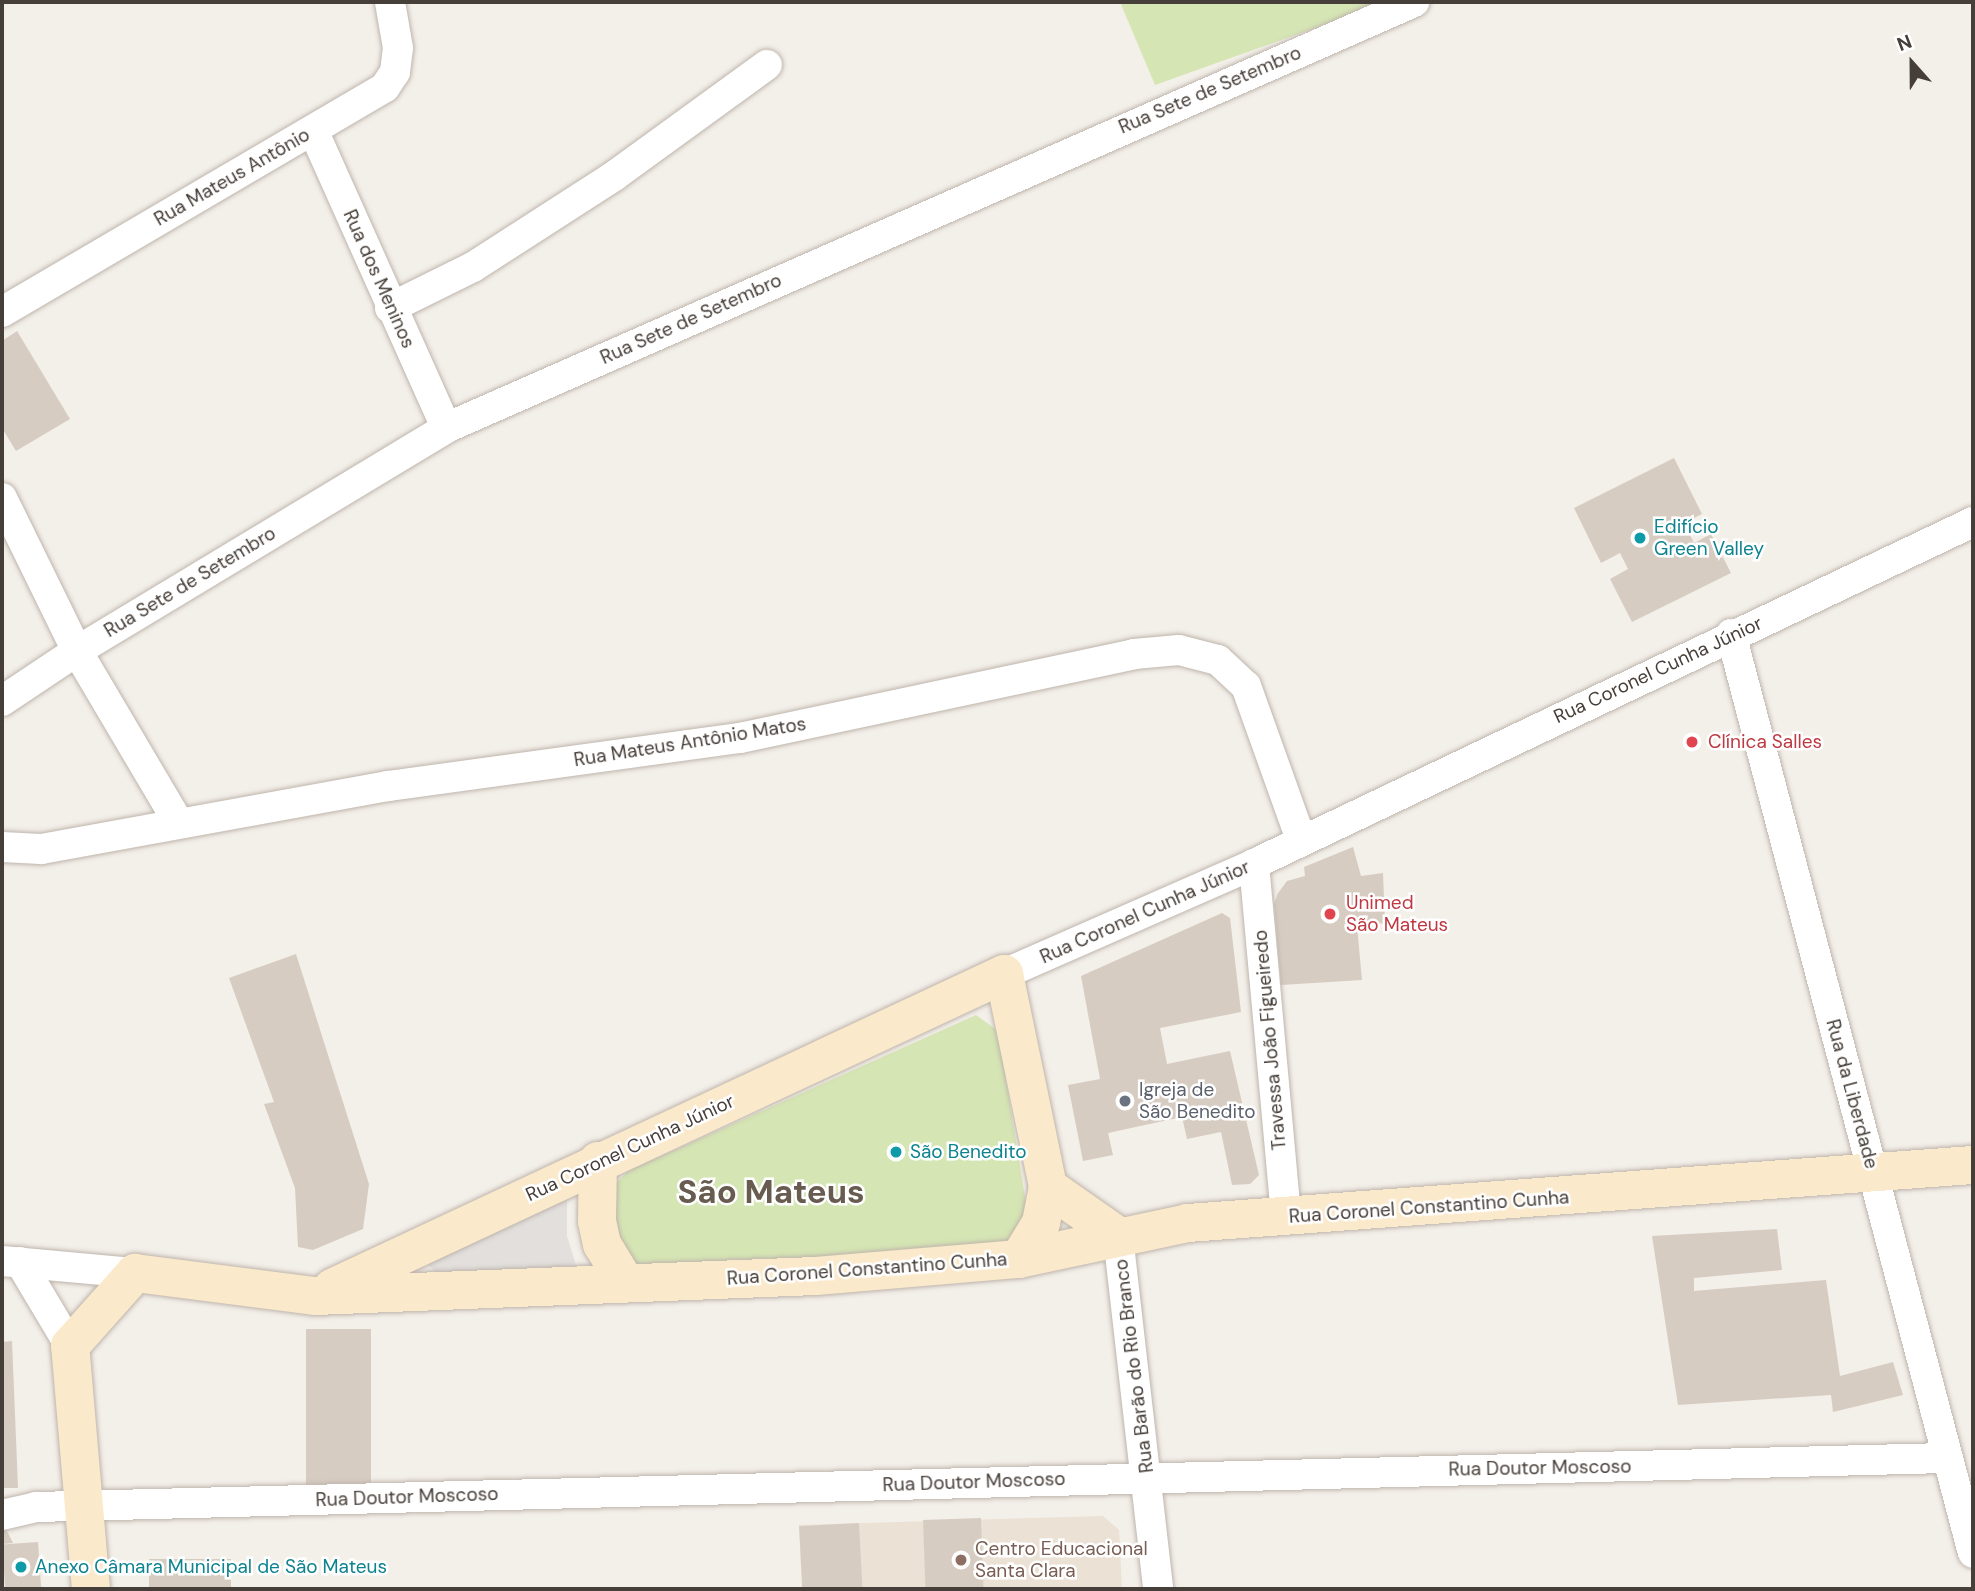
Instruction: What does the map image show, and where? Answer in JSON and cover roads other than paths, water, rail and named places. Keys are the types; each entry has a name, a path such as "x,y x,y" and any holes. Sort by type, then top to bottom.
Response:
{"street":[{"name":"Rua Mateus Antônio","path":"2,312 385,87 395,72 398,48 390,2"},
{"name":"Rua Sete de Setembro","path":"2,701 77,651 446,428 1414,2"},
{"path":"390,308 485,259 614,176 767,65"},
{"name":"Rua dos Meninos","path":"313,130 390,308 446,428"},
{"path":"2,498 77,651 178,822"},
{"name":"Rua Coronel Cunha Júnior","path":"315,1296 598,1161 1004,974 1254,864 1301,839 1731,634 1973,522"},
{"name":"Rua da Liberdade","path":"1731,634 1973,1553"},
{"name":"Rua Mateus Antônio Matos","path":"2,847 41,849 388,786 740,738 1134,654 1179,650 1218,660 1246,686 1301,839"},
{"name":"Travessa João Figueiredo","path":"1254,864 1286,1217"},
{"path":"1004,974 1048,1187 1041,1223 1019,1259"},
{"path":"598,1161 597,1221 602,1244 625,1282"},
{"name":"Rua Coronel Constantino Cunha","path":"135,1273 315,1296 816,1276 1019,1259 1188,1223 1973,1165"},
{"name":"Rua Barão do Rio Branco","path":"1048,1187 1118,1236 1158,1589"},
{"path":"11,1261 135,1273"},
{"path":"11,1261 70,1346 90,1589"},
{"path":"70,1346 135,1273"},
{"name":"Rua Doutor Moscoso","path":"2,1515 36,1507 1946,1458"}],"place":[{"name":"Edifício Green Valley","path":"1640,538"},
{"name":"Clínica Salles","path":"1692,742"},
{"name":"Unimed São Mateus","path":"1330,914"},
{"name":"Igreja de São Benedito","path":"1125,1101"},
{"name":"São Benedito","path":"896,1152"},
{"name":"Centro Educacional Santa Clara","path":"961,1560"},
{"name":"Anexo Câmara Municipal de São Mateus","path":"21,1567"}],"district":[{"name":"São Mateus","path":"771,1192"}]}
